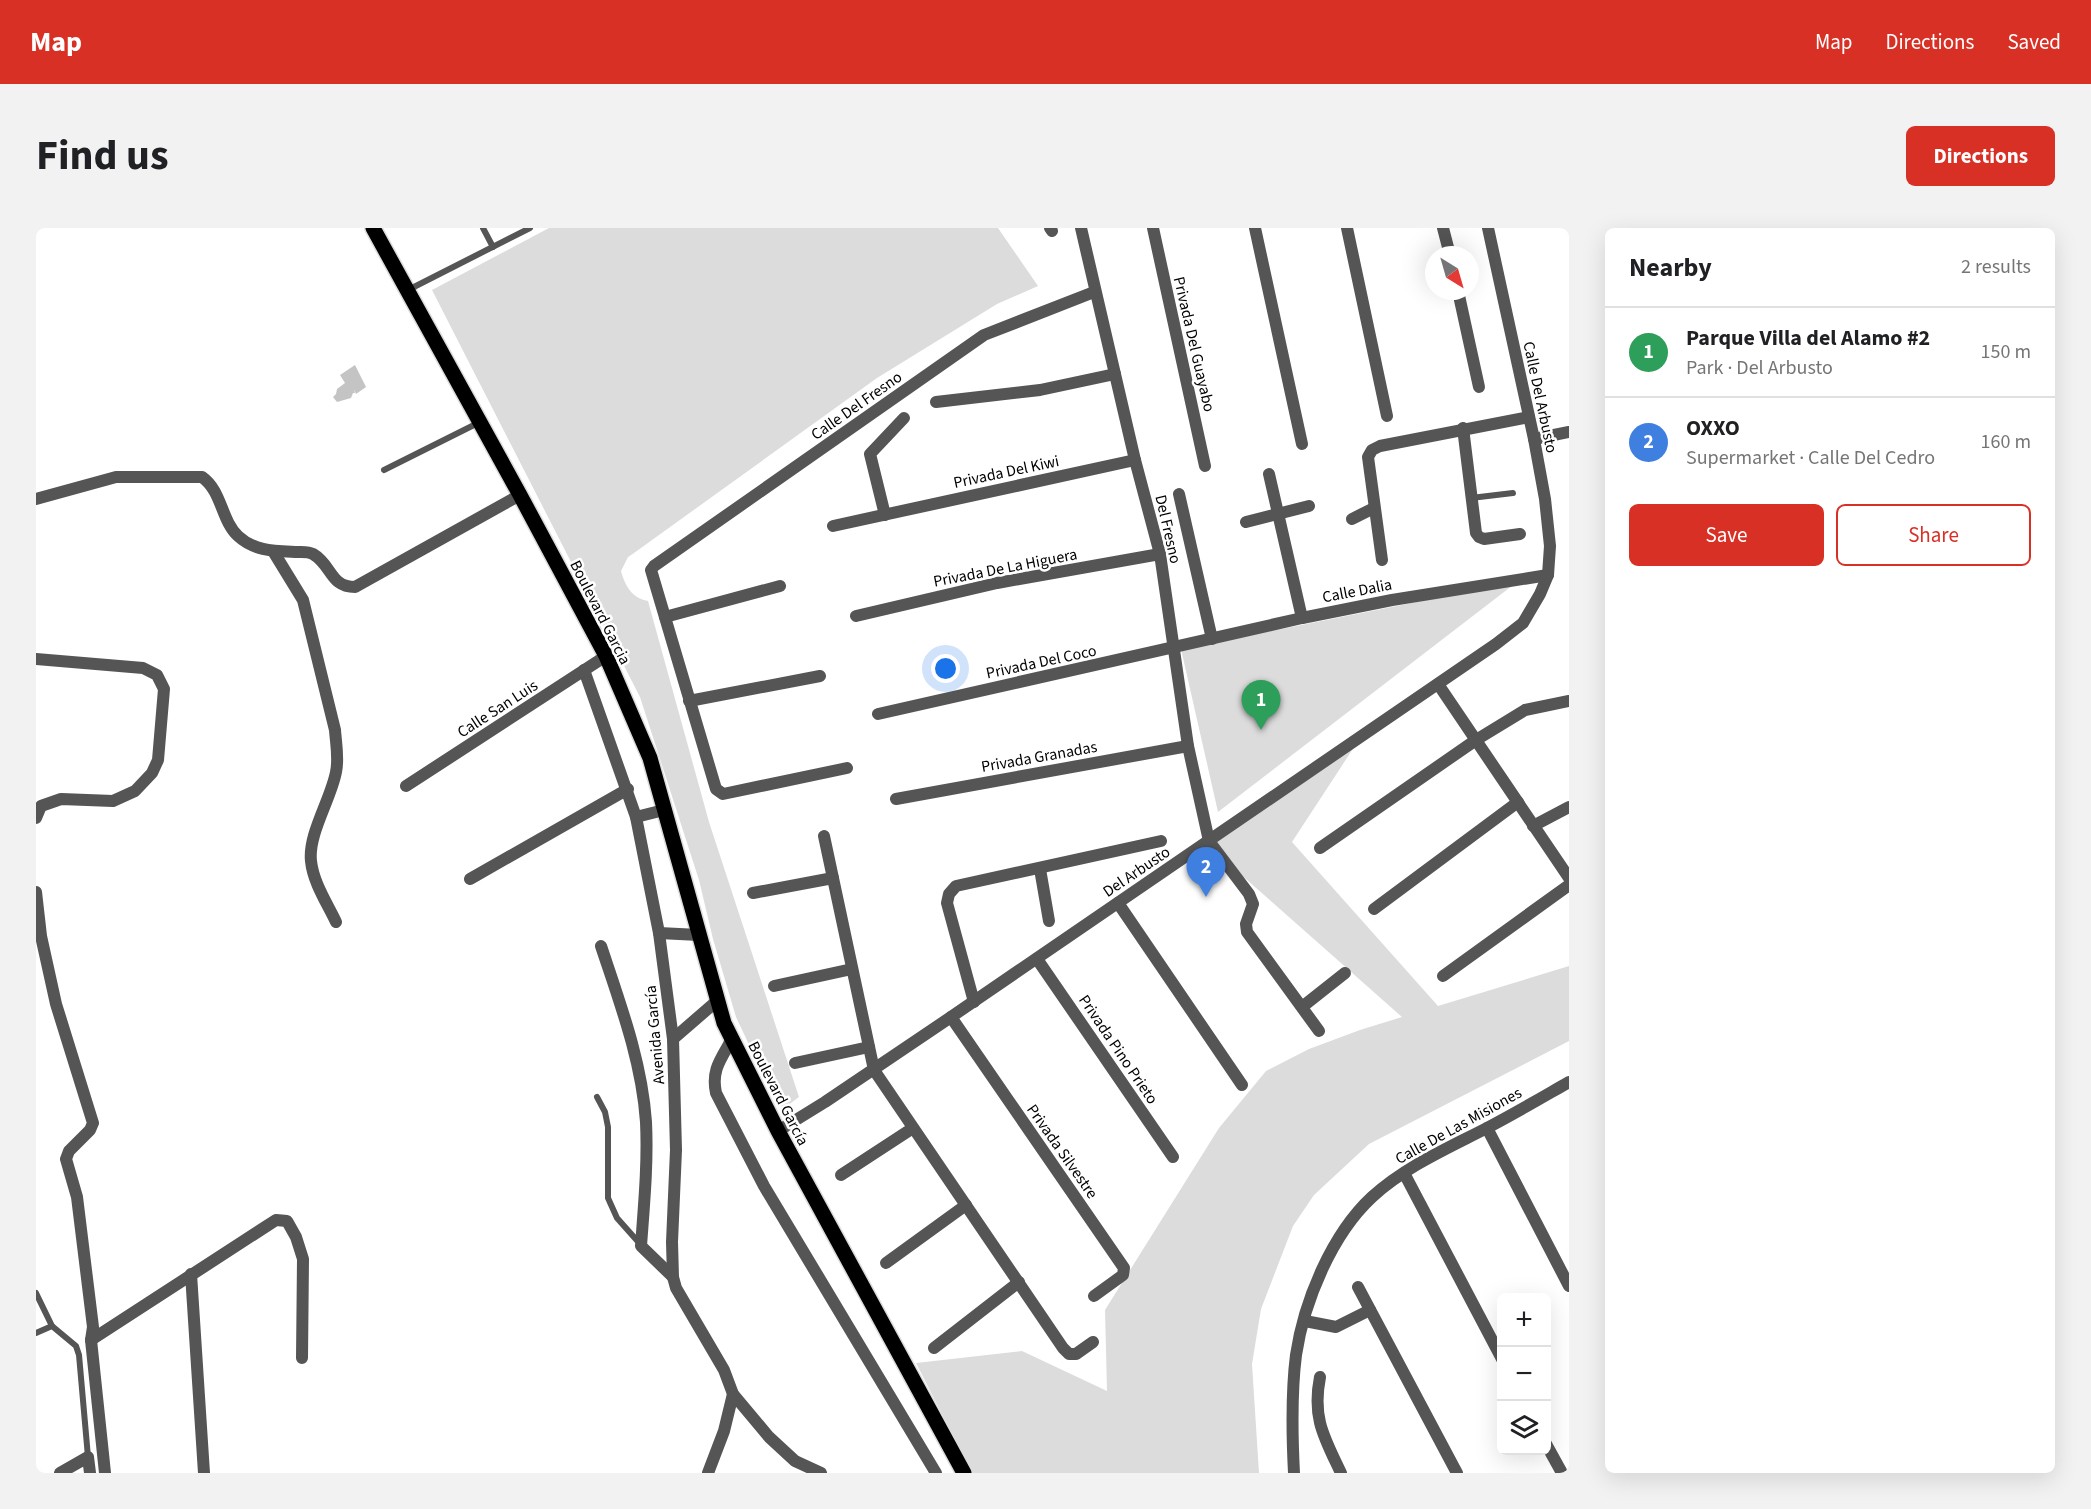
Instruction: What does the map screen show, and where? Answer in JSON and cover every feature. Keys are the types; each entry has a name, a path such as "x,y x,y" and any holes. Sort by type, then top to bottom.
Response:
{"main road":[{"name":"Boulevard Garcia","path":"373,228 606,656 650,758 717,1000 732,1039"},
{"name":"Boulevard García","path":"732,1039 778,1131 964,1473"}],"street":[{"name":"Del Fresno","path":"1081,228 1094,292 1160,554 1188,746 1209,842"},
{"name":"Privada Del Guayabo","path":"1153,228 1205,466"},
{"path":"1255,228 1302,444"},
{"path":"1347,228 1388,416"},
{"path":"1443,228 1448,246"},
{"name":"Calle Del Arbusto","path":"1488,228 1545,499 1550,546 1548,575"},
{"name":"Calle Del Fresno","path":"665,617 651,570 654,566 984,335 1094,292"},
{"path":"1460,300 1479,387"},
{"path":"936,402 1040,390 1114,374"},
{"path":"1382,560 1368,457 1372,450 1380,446 1463,428 1529,417"},
{"path":"885,515 870,454 904,418"},
{"path":"1463,428 1476,533 1484,539 1520,534"},
{"path":"1534,439 1569,432"},
{"name":"Privada Del Kiwi","path":"833,526 1135,460"},
{"path":"1269,474 1302,618"},
{"path":"36,499 116,477 202,477 211,483 235,533 245,542 257,548 273,551 312,553 339,584 345,587 355,587 520,495"},
{"path":"1179,494 1212,639"},
{"path":"1246,522 1309,506"},
{"path":"1352,519 1374,508"},
{"path":"273,551 303,600 335,730 336,772 314,837 310,861 336,922"},
{"name":"Privada De La Higuera","path":"856,616 997,583 1160,554"},
{"name":"Calle Dalia","path":"1175,649 1302,618 1392,600 1548,575"},
{"name":"Del Arbusto","path":"778,1131 874,1070 1496,644 1522,623 1540,594 1548,575"},
{"path":"780,586 665,617 716,789 723,794 847,768"},
{"name":"Privada Del Coco","path":"878,714 1175,649"},
{"name":"Calle San Luis","path":"406,786 606,656"},
{"path":"36,659 143,668 157,675 164,689 158,760 152,773 135,791 113,801 61,799 41,806 36,818"},
{"name":"Avenida García","path":"584,670 636,817 659,933 673,1039 676,1150 672,1242 676,1288 724,1370 733,1394 769,1437 795,1461 820,1473"},
{"path":"689,701 820,676"},
{"path":"1438,684 1569,878"},
{"path":"1320,848 1476,740 1525,710 1569,701"},
{"name":"Privada Granadas","path":"896,799 1188,746"},
{"path":"470,879 628,789"},
{"path":"1374,909 1518,802"},
{"path":"1533,826 1569,807"},
{"path":"636,817 664,810"},
{"path":"824,836 874,1070 1063,1348 1070,1354 1076,1354 1093,1342"},
{"path":"974,1002 947,903 949,894 956,886 1161,841"},
{"path":"1209,842 1249,894 1253,904 1246,924 1247,932 1319,1031"},
{"path":"1040,869 1049,921"},
{"path":"753,893 833,878"},
{"path":"1443,976 1569,885"},
{"path":"36,892 41,936 56,1004 93,1123 90,1130 69,1151 66,1159 77,1197 93,1327 90,1340 105,1473"},
{"path":"1118,903 1242,1085"},
{"path":"659,933 699,935"},
{"path":"601,946 641,1082 646,1123 645,1192 641,1246 674,1277"},
{"name":"Privada Pino Prieto","path":"1037,959 1173,1157"},
{"path":"774,986 852,969"},
{"path":"1302,1007 1345,973"},
{"path":"673,1039 717,1000"},
{"name":"Privada Silvestre","path":"951,1017 1124,1268 1123,1275 1094,1296"},
{"name":"Boulevard García","path":"732,1039 715,1071 713,1080 716,1093 764,1186 936,1473"},
{"path":"795,1064 869,1047"},
{"name":"Calle De Las Misiones","path":"1294,1473 1291,1425 1296,1354 1305,1321 1329,1256 1348,1223 1373,1196 1404,1173 1569,1082"},
{"path":"842,1175 913,1128"},
{"path":"1487,1128 1569,1286"},
{"path":"1404,1173 1497,1350"},
{"path":"886,1263 966,1205"},
{"path":"90,1340 276,1220 286,1221 296,1237 303,1259 302,1358"},
{"path":"192,1274 204,1473"},
{"path":"934,1348 1019,1282"},
{"path":"1358,1287 1457,1473"},
{"path":"1305,1321 1336,1326 1370,1310"},
{"path":"1320,1377 1316,1398 1318,1416 1322,1434 1341,1473"},
{"path":"708,1473 724,1431 733,1394"},
{"path":"1551,1453 1562,1473"},
{"path":"60,1473 88,1457 90,1473"}],"lane":[{"path":"483,228 493,247"},
{"path":"408,290 530,228"},
{"path":"384,470 480,422"},
{"path":"1471,498 1513,494"},
{"path":"597,1097 605,1112 608,1127 608,1198 617,1218 641,1246"},
{"path":"36,1293 52,1326 76,1346 79,1355 88,1457"},
{"path":"36,1333 52,1326"}],"shaded area":[{"path":"549,228 998,228 1038,286 997,304 877,378 628,557 621,571 630,590 638,597 648,601 709,822 799,1097 783,1109 767,1083 736,1017 713,939 699,880 640,697 432,290"},
{"path":"1517,582 1218,812 1181,649"},
{"path":"1360,738 1292,842 1438,1006 1569,966 1569,1041 1369,1144 1314,1195 1293,1226 1261,1309 1252,1364 1259,1473 972,1473 916,1363 1022,1351 1107,1391 1105,1310 1219,1128 1266,1071 1309,1049 1402,1017 1221,857 1209,841"}],"building":[{"path":"355,365 366,387 356,394 354,389 355,393 351,398 337,402 333,397 337,389 345,383 340,375"}],"place":[{"name":"Parque Villa del Alamo #2","path":"1261,730"},
{"name":"OXXO","path":"1206,897"}]}
